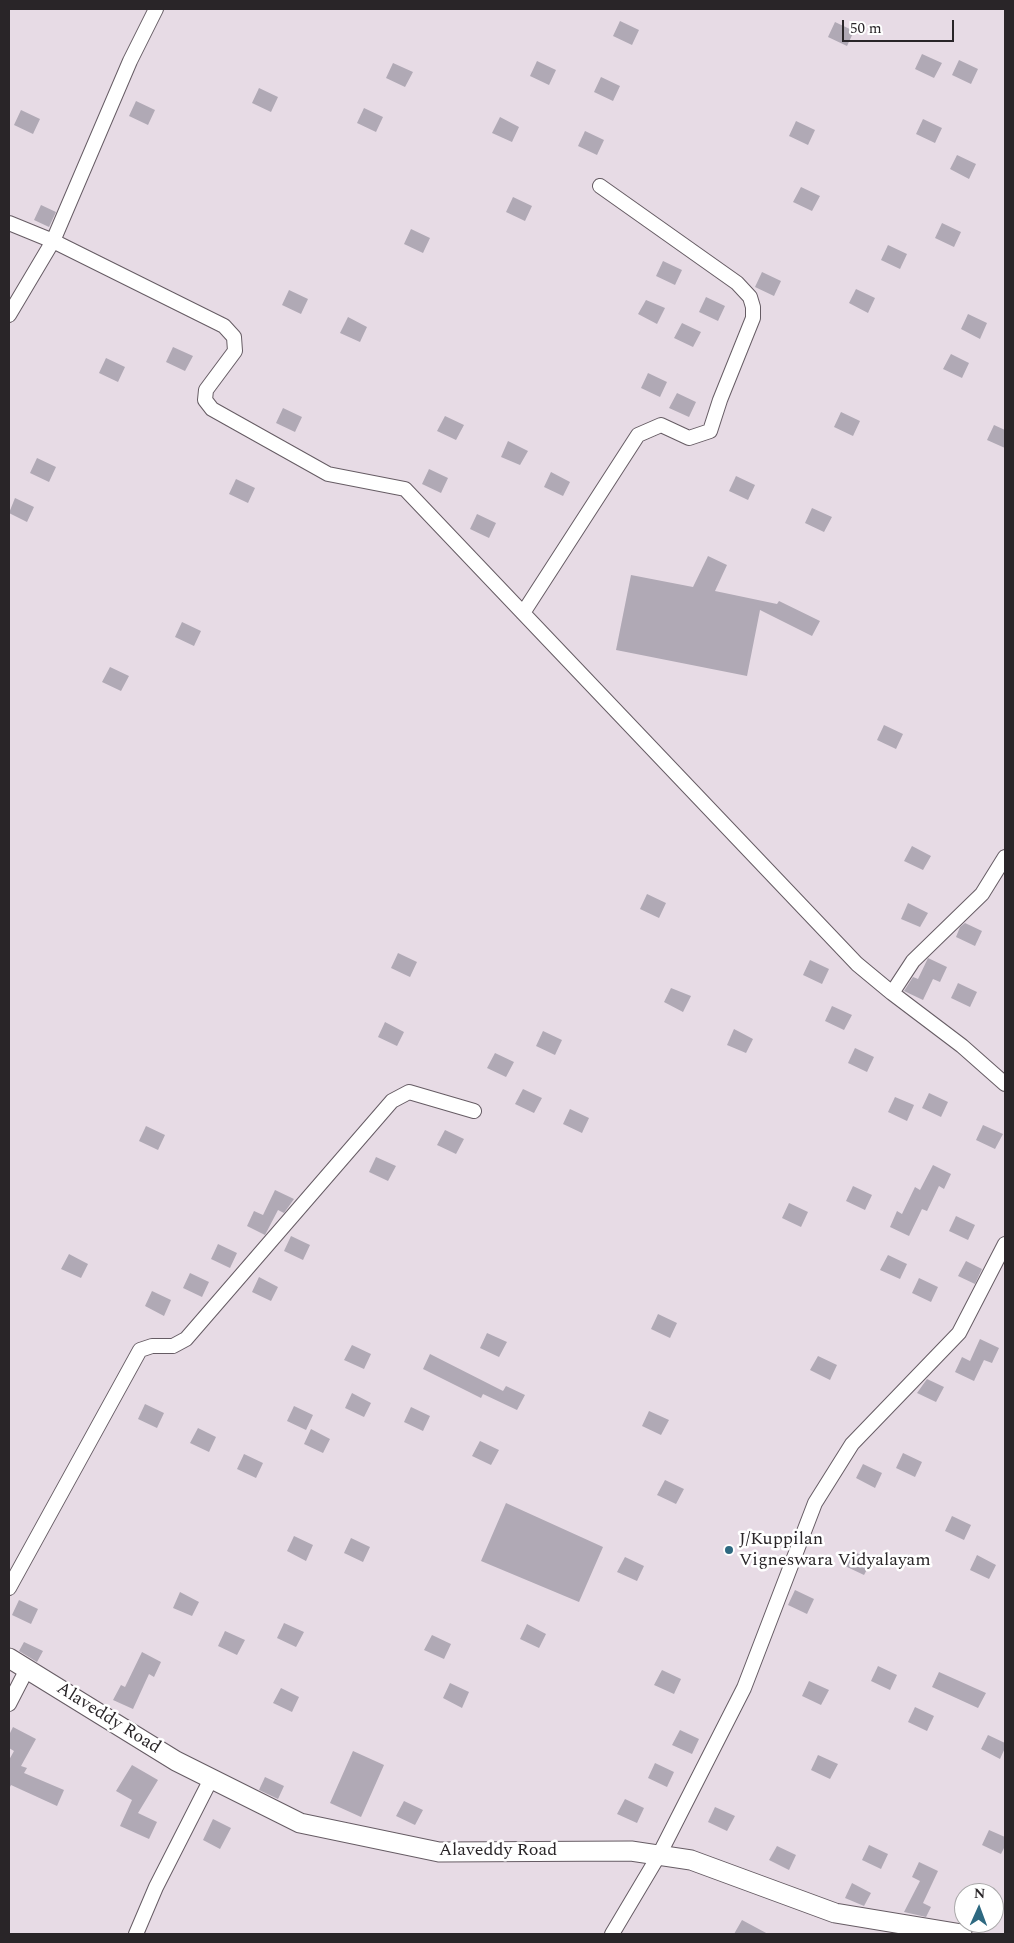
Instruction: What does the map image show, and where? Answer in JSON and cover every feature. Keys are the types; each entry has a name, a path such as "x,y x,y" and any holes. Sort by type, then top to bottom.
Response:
{"street":[{"path":"9,315 53,241 130,61 156,9"},
{"path":"523,613 638,435 661,425 689,438 710,431 720,400 753,318 754,307 750,297 737,283 600,186"},
{"path":"9,223 53,241 224,326 234,337 235,351 206,390 205,400 212,408 328,474 405,489 857,964 962,1046 1005,1084"},
{"path":"892,993 913,962 982,894 1005,857"},
{"path":"9,1588 140,1350 152,1346 173,1346 186,1339 392,1101 409,1092 474,1111"},
{"path":"612,1934 658,1855 744,1688 815,1503 852,1444 959,1333 1005,1244"},
{"name":"Alaveddy Road","path":"9,1658 176,1761 300,1824 438,1852 631,1851 691,1860 835,1913 936,1932 962,1934"},
{"path":"9,1704 27,1669"},
{"path":"136,1934 156,1887 211,1779"}],"building":[{"path":"620,21 639,30 632,45 613,36"},
{"path":"835,22 854,31 847,46 828,37"},
{"path":"922,54 942,63 934,78 915,69"},
{"path":"959,60 978,69 971,84 952,75"},
{"path":"537,61 556,70 549,85 530,76"},
{"path":"393,63 413,72 405,87 386,78"},
{"path":"601,77 620,86 613,101 594,92"},
{"path":"259,88 278,97 271,112 252,103"},
{"path":"136,101 155,110 148,125 129,116"},
{"path":"364,108 383,117 376,132 357,123"},
{"path":"21,110 40,119 33,134 14,125"},
{"path":"500,117 519,127 512,142 492,133"},
{"path":"923,119 942,128 935,143 916,134"},
{"path":"796,121 815,130 808,145 789,136"},
{"path":"585,131 604,140 597,155 578,146"},
{"path":"957,155 976,164 969,179 950,169"},
{"path":"801,187 820,196 812,211 793,202"},
{"path":"513,197 532,206 525,221 506,212"},
{"path":"41,205 56,212 49,227 34,220"},
{"path":"942,223 961,232 954,247 935,238"},
{"path":"411,229 430,238 423,253 404,244"},
{"path":"888,245 907,254 900,269 881,260"},
{"path":"663,261 682,270 675,285 656,276"},
{"path":"762,272 781,281 774,296 755,287"},
{"path":"856,289 875,298 868,313 849,303"},
{"path":"289,290 308,299 301,314 282,305"},
{"path":"706,297 725,306 718,321 699,312"},
{"path":"646,300 665,308 657,324 638,314"},
{"path":"968,314 987,323 980,339 961,329"},
{"path":"348,317 367,327 360,342 340,333"},
{"path":"682,323 701,332 693,347 674,338"},
{"path":"173,347 193,356 185,371 166,362"},
{"path":"951,354 969,363 962,378 943,369"},
{"path":"106,358 125,367 118,382 99,373"},
{"path":"648,373 667,382 660,397 641,388"},
{"path":"677,393 696,402 689,417 669,408"},
{"path":"283,408 302,417 295,432 276,423"},
{"path":"841,412 860,421 853,436 834,427"},
{"path":"445,416 464,425 456,440 437,431"},
{"path":"994,425 1005,430 1005,448 987,440"},
{"path":"508,441 528,451 520,465 501,457"},
{"path":"37,458 56,467 49,482 30,473"},
{"path":"429,469 448,478 441,493 422,484"},
{"path":"551,472 570,482 563,496 544,487"},
{"path":"736,476 755,485 748,500 729,491"},
{"path":"236,479 255,488 248,503 229,494"},
{"path":"15,498 34,507 27,522 9,513"},
{"path":"812,508 832,517 824,532 805,523"},
{"path":"477,514 496,523 489,538 470,529"},
{"path":"708,556 727,565 715,591 777,604 779,601 820,621 812,636 760,610 747,676 616,650 631,575 693,587"},
{"path":"182,622 201,631 194,646 175,637"},
{"path":"110,667 129,676 121,691 102,682"},
{"path":"884,725 903,734 896,749 877,740"},
{"path":"912,846 931,856 923,870 904,861"},
{"path":"647,894 666,903 659,918 640,909"},
{"path":"908,903 928,913 920,927 901,919"},
{"path":"965,923 982,931 975,946 956,937 960,927"},
{"path":"398,953 417,962 410,977 391,968"},
{"path":"928,958 947,967 940,982 933,979 923,1000 904,991 913,977 918,979"},
{"path":"810,960 829,969 822,984 803,975"},
{"path":"958,983 977,992 970,1007 951,998"},
{"path":"671,988 691,996 683,1012 664,1002"},
{"path":"832,1006 852,1015 844,1030 825,1021"},
{"path":"385,1022 404,1032 397,1046 378,1037"},
{"path":"734,1029 753,1039 746,1053 727,1045"},
{"path":"543,1031 562,1040 555,1055 536,1046"},
{"path":"855,1048 874,1057 867,1072 848,1063"},
{"path":"495,1053 514,1062 506,1077 487,1068"},
{"path":"523,1089 542,1098 534,1113 515,1104"},
{"path":"929,1093 948,1102 941,1117 922,1108"},
{"path":"895,1097 914,1105 907,1121 888,1112"},
{"path":"570,1109 589,1118 582,1133 563,1124"},
{"path":"983,1125 1003,1134 995,1149 976,1140"},
{"path":"146,1126 165,1135 158,1150 139,1141"},
{"path":"445,1130 464,1139 456,1154 437,1145"},
{"path":"376,1157 396,1166 388,1181 369,1172"},
{"path":"933,1165 951,1174 944,1189 939,1186 927,1211 922,1209 909,1236 890,1227 897,1211 902,1214 915,1187 920,1190"},
{"path":"853,1186 872,1195 865,1210 846,1201"},
{"path":"275,1190 294,1199 284,1213 278,1210 265,1235 247,1226 254,1211 263,1215"},
{"path":"789,1203 808,1212 801,1227 782,1218"},
{"path":"956,1216 975,1225 968,1240 949,1231"},
{"path":"291,1236 310,1245 303,1260 284,1251"},
{"path":"218,1244 237,1253 230,1268 211,1259"},
{"path":"69,1254 88,1264 81,1278 61,1269"},
{"path":"888,1255 907,1264 900,1279 880,1270"},
{"path":"966,1261 982,1269 975,1284 958,1276"},
{"path":"190,1273 209,1282 202,1297 183,1288"},
{"path":"259,1277 278,1287 271,1301 252,1292"},
{"path":"919,1278 938,1287 931,1302 912,1293"},
{"path":"152,1291 171,1300 164,1316 145,1306"},
{"path":"658,1314 677,1323 670,1338 651,1329"},
{"path":"487,1333 507,1342 499,1357 480,1348"},
{"path":"980,1339 999,1348 992,1363 984,1360 974,1381 955,1372 962,1357 970,1361"},
{"path":"352,1345 371,1354 364,1369 344,1360"},
{"path":"430,1354 503,1391 506,1386 525,1395 517,1410 483,1394 481,1398 423,1369"},
{"path":"818,1356 837,1365 830,1380 810,1370"},
{"path":"927,1379 944,1387 936,1402 917,1393"},
{"path":"352,1393 371,1403 364,1417 345,1408"},
{"path":"145,1404 164,1413 157,1428 138,1419"},
{"path":"294,1406 313,1415 306,1430 287,1421"},
{"path":"411,1407 430,1416 423,1431 404,1422"},
{"path":"649,1411 669,1420 661,1435 642,1426"},
{"path":"198,1428 216,1437 209,1452 190,1443"},
{"path":"311,1429 330,1439 323,1453 304,1444"},
{"path":"480,1441 499,1450 491,1465 472,1456"},
{"path":"903,1453 922,1462 915,1477 896,1468"},
{"path":"244,1454 263,1463 256,1478 237,1469"},
{"path":"863,1464 882,1473 875,1488 856,1478"},
{"path":"665,1480 684,1489 676,1504 657,1495"},
{"path":"506,1503 603,1547 579,1602 481,1561"},
{"path":"952,1516 971,1525 964,1540 945,1531"},
{"path":"294,1536 313,1545 306,1561 287,1551"},
{"path":"351,1538 370,1547 363,1562 344,1553"},
{"path":"852,1551 872,1560 864,1575 845,1566"},
{"path":"977,1555 996,1565 989,1579 970,1570"},
{"path":"625,1557 644,1566 637,1581 617,1572"},
{"path":"795,1590 814,1599 807,1614 788,1605"},
{"path":"180,1592 199,1602 192,1616 173,1608"},
{"path":"19,1600 38,1609 31,1624 12,1615"},
{"path":"284,1623 304,1632 296,1647 277,1638"},
{"path":"527,1624 546,1634 539,1648 520,1639"},
{"path":"225,1631 245,1640 237,1655 218,1646"},
{"path":"432,1635 451,1644 444,1659 424,1650"},
{"path":"24,1642 43,1651 37,1662 19,1651"},
{"path":"142,1652 161,1662 154,1677 149,1674 133,1709 113,1700 121,1685 125,1687"},
{"path":"878,1666 897,1675 890,1690 871,1681"},
{"path":"662,1670 681,1679 674,1694 654,1685"},
{"path":"939,1672 986,1693 978,1708 932,1687"},
{"path":"809,1681 829,1690 821,1705 802,1696"},
{"path":"450,1683 469,1692 462,1708 443,1698"},
{"path":"281,1688 299,1697 292,1712 273,1703"},
{"path":"915,1707 934,1716 927,1731 908,1722"},
{"path":"13,1727 36,1739 21,1766 27,1768 24,1773 64,1790 57,1806 11,1785 9,1789 9,1760 14,1751 9,1748 9,1735"},
{"path":"680,1730 699,1739 692,1754 672,1745"},
{"path":"988,1735 1005,1743 1000,1759 981,1749"},
{"path":"353,1751 384,1765 361,1817 330,1803"},
{"path":"818,1755 838,1764 830,1779 811,1770"},
{"path":"655,1763 674,1772 667,1787 648,1778"},
{"path":"132,1765 158,1780 138,1813 157,1822 149,1839 120,1826 132,1800 116,1791"},
{"path":"265,1777 284,1786 278,1799 259,1790"},
{"path":"625,1799 644,1808 637,1823 617,1814"},
{"path":"404,1801 423,1810 415,1825 396,1816"},
{"path":"715,1807 735,1816 727,1831 708,1822"},
{"path":"213,1819 231,1828 220,1849 203,1840"},
{"path":"989,1830 1005,1837 1005,1846 1001,1854 982,1845"},
{"path":"869,1845 888,1854 881,1869 862,1860"},
{"path":"777,1846 796,1855 789,1870 769,1860"},
{"path":"919,1862 938,1871 923,1903 931,1907 926,1917 904,1912 920,1881 912,1877"},
{"path":"852,1883 871,1893 864,1906 845,1898"},
{"path":"742,1920 768,1934 734,1934"}],"place":[{"name":"J/Kuppilan Vigneswara Vidyalayam","path":"729,1550"}]}
